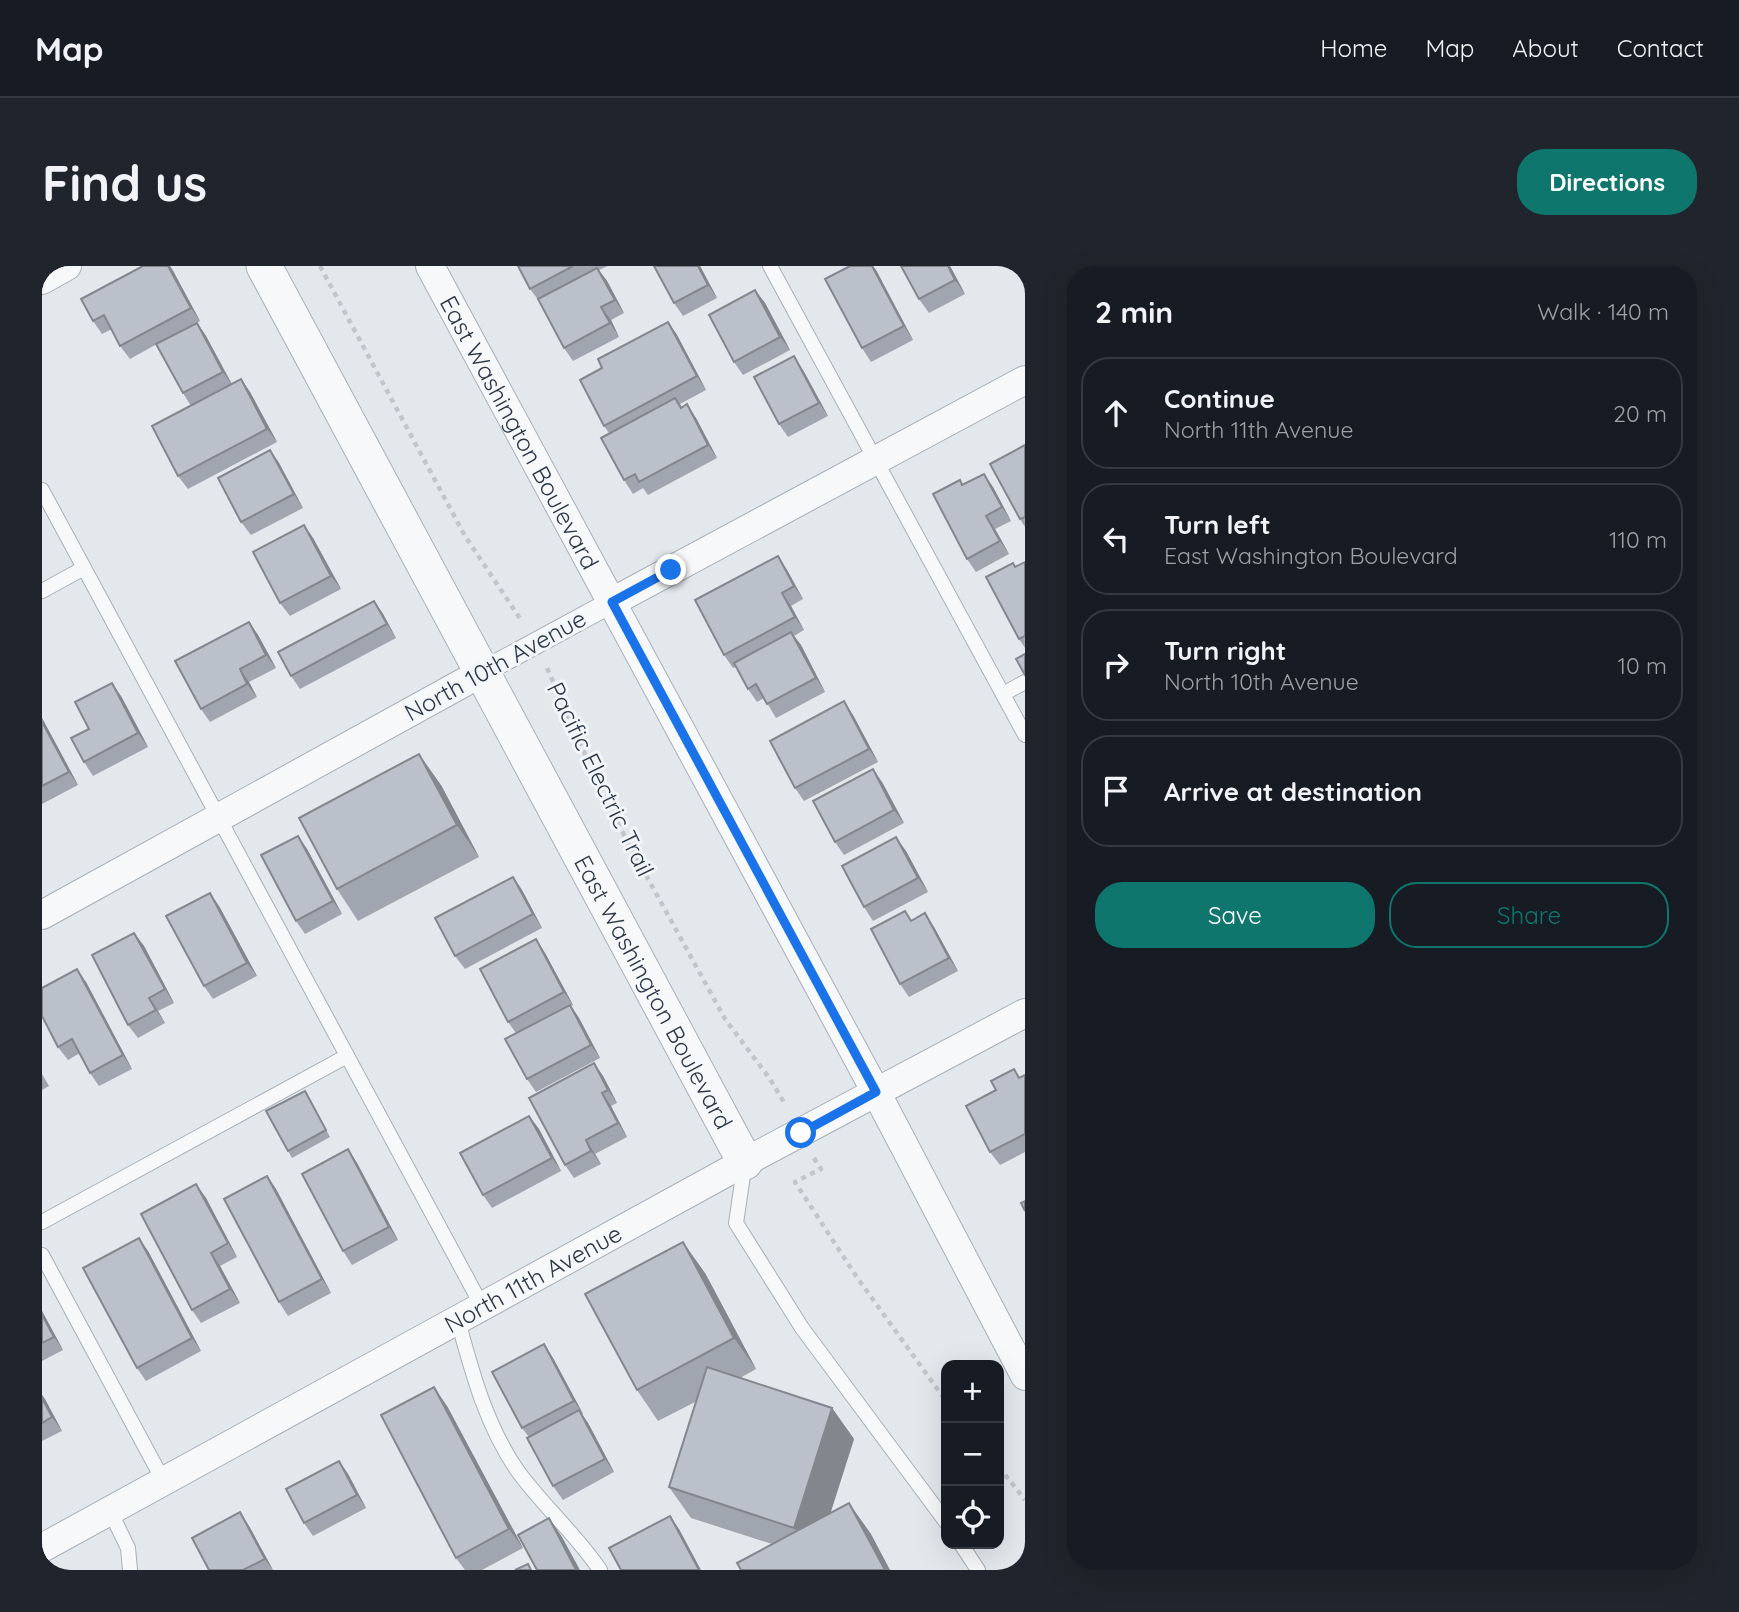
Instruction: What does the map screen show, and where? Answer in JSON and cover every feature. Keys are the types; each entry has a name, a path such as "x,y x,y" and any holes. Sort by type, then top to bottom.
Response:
{"street":[{"path":"42,279 67,266"},
{"name":"East Washington Boulevard","path":"264,266 745,1162"},
{"name":"East Washington Boulevard","path":"430,266 876,1092 1025,1376"},
{"name":"North 10th Avenue","path":"42,915 534,644 1025,380"},
{"name":"North 11th Avenue","path":"42,1548 745,1162 1025,1013"}],"lane":[{"path":"770,266 1025,735"},
{"path":"42,490 482,1306"},
{"path":"42,591 84,568"},
{"path":"1003,694 1025,682"},
{"path":"42,1222 348,1056"},
{"path":"745,1162 736,1223 803,1328 941,1515"},
{"path":"42,1255 164,1482"},
{"path":"458,1321 475,1383 496,1434 517,1470 600,1570"},
{"path":"110,1511 128,1548 130,1570"},
{"path":"964,1549 978,1570"}],"path":[{"name":"Pacific Electric Trail","path":"320,266 465,536 513,605 555,682 606,802 725,1019 770,1079 785,1104"},
{"path":"813,1156 821,1169 795,1182 856,1276 941,1394"},
{"path":"1004,1473 1025,1500"}],"building":[{"path":"143,266 168,266 191,308 120,346 104,315 93,321 81,299"},
{"path":"518,266 573,266 530,289"},
{"path":"654,266 698,266 708,285 674,303"},
{"path":"850,266 872,266 904,326 862,348 825,279"},
{"path":"901,266 948,266 955,280 919,299"},
{"path":"597,268 615,300 601,307 610,323 564,348 538,299"},
{"path":"755,290 780,337 734,362 709,315"},
{"path":"668,322 697,376 604,426 580,380 602,368 598,359"},
{"path":"197,323 223,372 183,393 156,344"},
{"path":"794,356 819,403 779,424 754,377"},
{"path":"241,379 267,429 178,476 152,426"},
{"path":"675,398 681,408 687,404 708,445 639,482 635,474 624,480 601,438"},
{"path":"1025,445 1025,517 1020,519 990,464"},
{"path":"270,450 294,494 241,522 218,478"},
{"path":"984,474 1002,507 986,516 1000,541 967,559 933,494 960,480 962,485"},
{"path":"304,525 331,576 280,603 253,552"},
{"path":"778,556 794,586 782,593 795,617 724,655 695,600"},
{"path":"1025,562 1025,636 1019,639 986,577 1013,563 1015,567"},
{"path":"374,601 387,624 291,676 278,652"},
{"path":"249,622 266,655 240,669 247,684 201,709 175,661"},
{"path":"791,632 816,678 767,704 756,684 748,689 734,663"},
{"path":"1025,654 1025,675 1016,659"},
{"path":"112,683 138,733 84,762 71,738 89,729 75,702"},
{"path":"844,701 869,749 795,788 770,741"},
{"path":"42,722 69,772 42,786"},
{"path":"419,754 457,825 337,889 299,818"},
{"path":"873,769 894,810 835,842 813,801"},
{"path":"298,836 333,901 296,921 261,855"},
{"path":"896,837 918,878 864,907 842,866"},
{"path":"513,877 533,914 455,956 435,918"},
{"path":"210,893 247,963 204,986 166,916"},
{"path":"905,911 911,921 925,913 949,958 900,984 871,929"},
{"path":"134,933 165,989 149,998 156,1010 128,1025 92,955"},
{"path":"536,939 564,992 508,1022 480,969"},
{"path":"77,969 123,1055 90,1073 72,1039 58,1047 42,1016 42,988"},
{"path":"570,1005 591,1045 527,1079 505,1039"},
{"path":"594,1063 608,1090 602,1093 618,1123 586,1140 591,1151 565,1165 529,1098"},
{"path":"1014,1069 1019,1078 1025,1075 1025,1134 990,1152 966,1106 996,1090 991,1081"},
{"path":"305,1091 326,1130 288,1151 266,1111"},
{"path":"529,1116 552,1158 483,1195 460,1153"},
{"path":"348,1149 389,1227 343,1251 302,1174"},
{"path":"267,1176 322,1279 279,1302 224,1199"},
{"path":"196,1184 228,1243 211,1253 230,1289 192,1310 141,1214"},
{"path":"139,1238 192,1338 137,1368 83,1268"},
{"path":"683,1242 734,1338 637,1390 585,1294"},
{"path":"42,1315 54,1337 42,1343"},
{"path":"544,1344 574,1401 522,1428 492,1372"},
{"path":"707,1367 832,1408 794,1528 669,1487"},
{"path":"434,1387 509,1529 456,1558 381,1415"},
{"path":"42,1398 52,1417 42,1423"},
{"path":"579,1410 605,1459 553,1486 527,1438"},
{"path":"339,1461 357,1495 304,1523 286,1489"},
{"path":"849,1503 885,1570 741,1570 737,1563"},
{"path":"240,1512 265,1559 243,1570 209,1570 192,1538"},
{"path":"670,1516 699,1570 621,1570 609,1548"},
{"path":"549,1518 576,1570 537,1570 518,1535"},
{"path":"528,1564 531,1570 515,1570"}],"route":[{"path":"671,570 612,602 876,1092 801,1133"}]}
